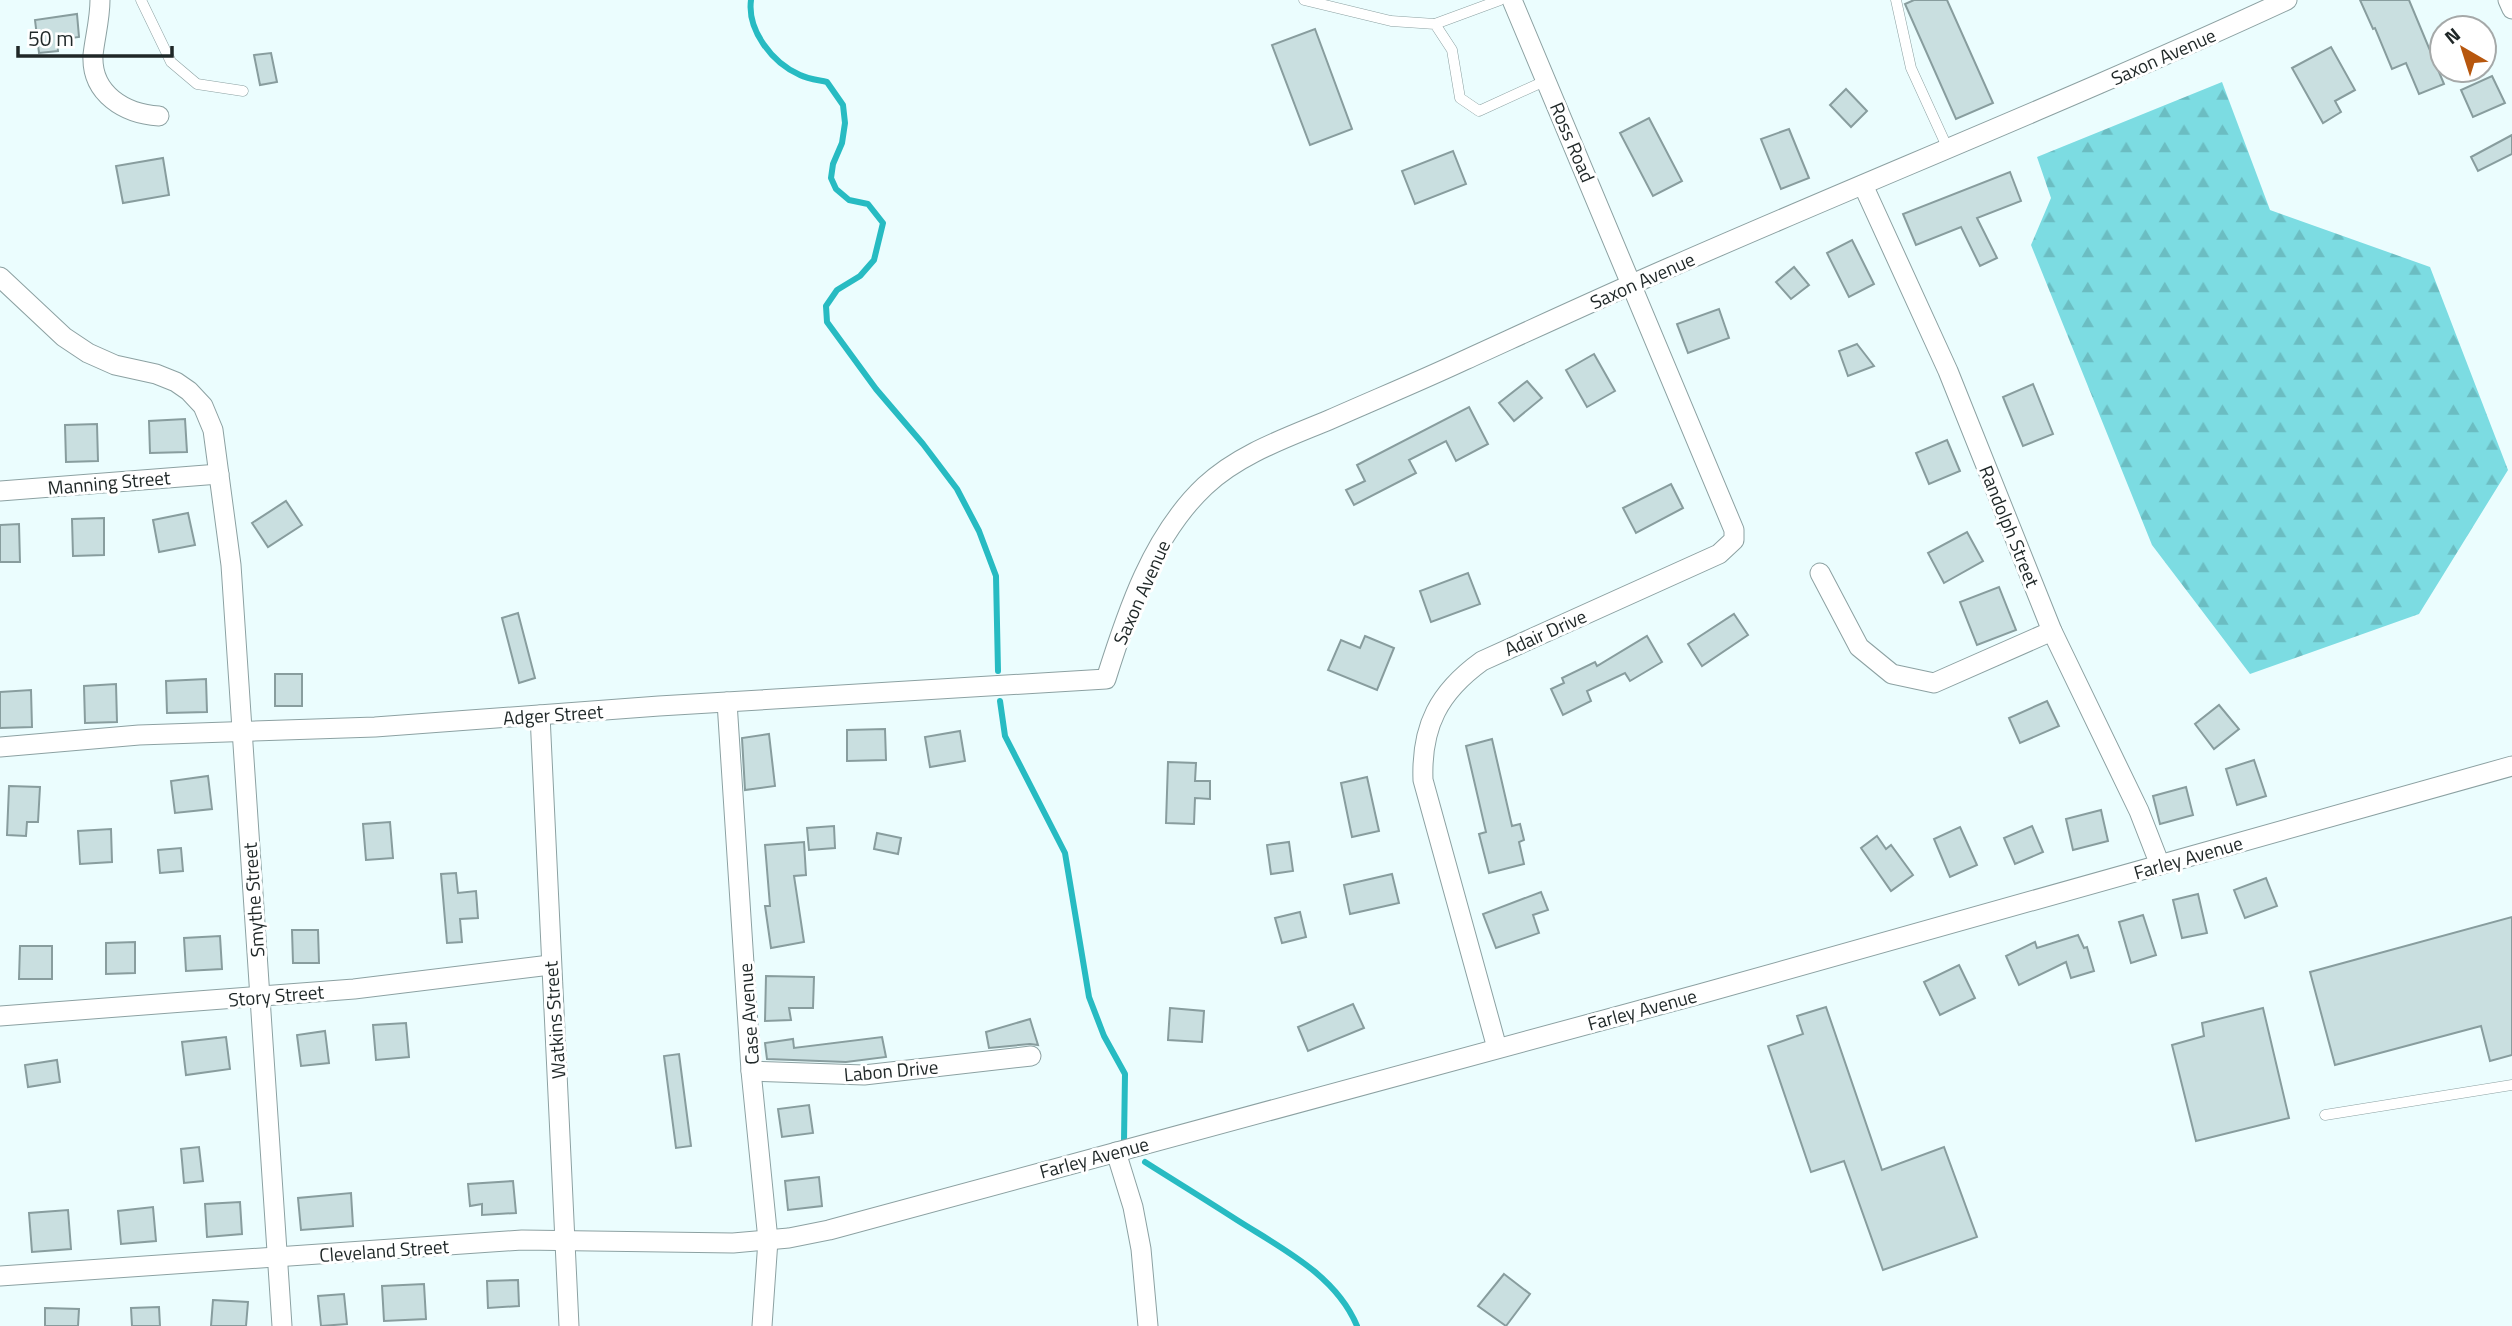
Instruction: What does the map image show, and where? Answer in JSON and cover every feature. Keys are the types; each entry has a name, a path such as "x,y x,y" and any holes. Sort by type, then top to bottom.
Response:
{"street":[{"path":"100,0 93,59 97,78 107,94 121,107 139,115 159,116"},
{"name":"Ross Road","path":"1513,0 1633,284"},
{"name":"Saxon Avenue","path":"1106,679 1120,635 1163,539 1182,511 1206,485 1234,464 1265,447 1416,383 1633,284 2143,66 2287,0"},
{"path":"2508,0 2512,9"},
{"name":"Randolph Street","path":"1863,185 1948,371 2052,631 2139,811 2160,865"},
{"name":"Smythe Street","path":"0,277 64,337 88,353 115,365 156,374 190,391 203,406 213,430 231,565 282,1326"},
{"name":"Adair Drive","path":"1497,1048 1423,780 1422,759 1430,722 1442,697 1460,677 1482,661 1719,554 1734,540 1734,530 1633,284"},
{"name":"Manning Street","path":"0,491 219,474"},
{"path":"1820,573 1859,647 1892,674 1934,683 2052,631"},
{"name":"Adger Street","path":"0,747 139,735 375,727 1106,679"},
{"name":"Case Avenue","path":"727,702 751,1072 768,1240 762,1326"},
{"name":"Watkins Street","path":"540,715 569,1326"},
{"name":"Farley Avenue","path":"768,1240 829,1230 1700,994 2512,766"},
{"name":"Story Street","path":"0,1016 354,989 550,965"},
{"name":"Labon Drive","path":"751,1072 864,1075 1031,1056"},
{"path":"1116,1152 1133,1207 1142,1249 1148,1326"},
{"name":"Cleveland Street","path":"0,1276 522,1240 733,1243 768,1240"}],"lane":[{"path":"141,0 171,62 197,84 243,91"},
{"path":"1304,0 1391,22 1435,24 1500,0"},
{"path":"1896,0 1911,68 1948,149"},
{"path":"1435,24 1452,50 1460,97 1479,111 1548,80"},
{"path":"2325,1115 2512,1085"}],"green space":[{"path":"2222,82 2270,210 2430,267 2508,470 2419,614 2250,674 2152,545 2031,245 2051,198 2037,157"}],"building":[{"path":"1914,0 1947,0 1993,103 1956,119 1905,4"},
{"path":"2360,0 2409,0 2428,46 2428,84 2444,84 2419,94 2406,63 2392,69 2375,28 2373,29"},
{"path":"77,14 79,37 57,40 58,51 39,53 35,20"},
{"path":"1315,29 1352,129 1310,145 1272,45"},
{"path":"2331,47 2355,90 2335,101 2341,112 2323,123 2292,68"},
{"path":"271,53 277,82 260,85 254,55"},
{"path":"2474,84 2496,84 2505,103 2473,117 2461,90"},
{"path":"1846,89 1867,111 1851,127 1830,105"},
{"path":"1649,118 1682,181 1653,196 1620,133"},
{"path":"1789,129 1809,178 1781,189 1761,139"},
{"path":"2512,135 2512,154 2478,171 2471,157"},
{"path":"1453,151 1466,184 1415,204 1402,171"},
{"path":"163,158 169,195 123,203 116,166"},
{"path":"2010,172 2021,201 1977,218 1997,258 1980,266 1961,227 1916,245 1903,214"},
{"path":"1852,240 1874,284 1849,297 1827,253"},
{"path":"1794,267 1809,285 1791,299 1776,282"},
{"path":"1719,309 1729,338 1688,353 1677,324"},
{"path":"1857,344 1874,366 1848,376 1839,351"},
{"path":"1594,354 1615,391 1587,407 1566,370"},
{"path":"1527,381 1542,398 1514,421 1499,403"},
{"path":"2033,384 2053,434 2023,446 2003,397"},
{"path":"1469,407 1488,444 1456,461 1446,441 1409,460 1416,473 1354,505 1346,490 1365,481 1357,465"},
{"path":"185,419 187,452 150,453 149,421"},
{"path":"97,424 98,461 66,462 65,425"},
{"path":"1947,440 1960,471 1929,484 1916,453"},
{"path":"1671,484 1683,508 1636,533 1623,508"},
{"path":"286,501 302,525 268,547 252,523"},
{"path":"188,513 195,545 159,552 153,520"},
{"path":"104,518 104,555 73,556 72,519"},
{"path":"19,524 20,562 0,562 0,525"},
{"path":"1967,532 1983,561 1944,583 1928,553"},
{"path":"1468,573 1480,604 1431,622 1420,591"},
{"path":"1999,587 2016,630 1977,645 1960,602"},
{"path":"518,613 535,678 519,683 502,618"},
{"path":"1734,614 1748,635 1702,666 1688,644"},
{"path":"1365,636 1394,648 1377,690 1328,670 1341,640 1360,648"},
{"path":"1647,636 1662,662 1630,681 1625,673 1587,691 1591,701 1563,715 1551,689 1564,683 1562,678 1595,662 1597,666"},
{"path":"275,674 302,674 302,706 275,706"},
{"path":"206,679 207,712 167,713 166,681"},
{"path":"116,684 117,722 85,723 84,686"},
{"path":"31,690 32,727 0,728 0,692"},
{"path":"2047,701 2059,726 2020,743 2009,718"},
{"path":"2219,705 2239,729 2214,749 2195,724"},
{"path":"885,729 886,760 847,761 847,730"},
{"path":"960,731 965,761 930,767 925,737"},
{"path":"769,734 775,786 745,790 742,738"},
{"path":"1492,739 1512,826 1520,824 1524,840 1519,842 1524,864 1489,873 1479,834 1486,832 1466,746"},
{"path":"2254,760 2266,796 2237,805 2226,769"},
{"path":"1168,762 1196,763 1195,781 1210,781 1210,799 1195,798 1194,824 1166,823"},
{"path":"208,776 212,809 175,813 171,781"},
{"path":"1367,777 1379,831 1352,837 1341,783"},
{"path":"9,786 40,787 38,822 27,822 26,836 7,835"},
{"path":"2186,787 2193,815 2160,824 2153,796"},
{"path":"2101,810 2108,841 2073,850 2066,819"},
{"path":"390,822 393,858 366,860 363,824"},
{"path":"834,826 835,848 809,850 807,828"},
{"path":"2032,826 2043,852 2015,864 2004,838"},
{"path":"1960,827 1977,865 1950,877 1934,839"},
{"path":"111,829 112,862 80,864 78,831"},
{"path":"877,833 901,838 898,854 874,849"},
{"path":"1877,836 1886,849 1891,845 1913,875 1891,891 1861,848"},
{"path":"804,842 806,875 794,876 804,942 771,948 765,906 770,906 765,845"},
{"path":"1289,842 1293,871 1271,874 1267,845"},
{"path":"181,848 183,871 160,873 158,850"},
{"path":"456,873 458,893 476,891 478,918 460,919 462,942 447,943 441,874"},
{"path":"1392,874 1399,903 1350,914 1344,885"},
{"path":"2266,878 2277,906 2245,918 2234,890"},
{"path":"1541,892 1548,910 1533,915 1539,933 1496,948 1483,914"},
{"path":"2198,894 2207,933 2182,938 2173,900"},
{"path":"1300,912 1306,937 1282,943 1275,918"},
{"path":"2143,915 2156,955 2131,963 2119,922"},
{"path":"2512,917 2512,1055 2490,1061 2481,1026 2335,1065 2310,972"},
{"path":"292,930 318,930 319,963 293,963"},
{"path":"2078,935 2084,948 2087,947 2094,971 2071,978 2066,962 2019,985 2006,956 2035,942 2037,948"},
{"path":"220,936 222,969 186,971 184,938"},
{"path":"135,942 135,973 106,974 106,943"},
{"path":"20,946 52,946 52,979 19,979"},
{"path":"1959,965 1975,998 1940,1015 1924,982"},
{"path":"766,976 814,977 813,1008 789,1008 791,1020 765,1021"},
{"path":"1353,1004 1364,1028 1308,1051 1298,1027"},
{"path":"1826,1007 1882,1170 1944,1147 1977,1237 1883,1270 1844,1161 1811,1172 1768,1046 1803,1034 1797,1016"},
{"path":"1170,1008 1204,1011 1202,1042 1168,1040"},
{"path":"2263,1008 2289,1118 2196,1141 2172,1045 2204,1036 2202,1023"},
{"path":"1030,1019 1038,1045 989,1048 986,1032"},
{"path":"406,1023 409,1057 376,1060 373,1025"},
{"path":"325,1031 329,1063 301,1066 297,1035"},
{"path":"226,1037 230,1069 186,1075 182,1042"},
{"path":"882,1037 886,1057 846,1062 767,1059 765,1043 793,1039 794,1048"},
{"path":"679,1054 691,1146 676,1148 664,1056"},
{"path":"57,1060 60,1082 28,1087 25,1065"},
{"path":"809,1105 813,1133 782,1137 778,1109"},
{"path":"199,1147 203,1181 184,1183 181,1149"},
{"path":"819,1177 822,1206 788,1210 785,1181"},
{"path":"513,1181 516,1213 482,1215 482,1204 470,1206 468,1184"},
{"path":"351,1193 353,1226 301,1230 298,1198"},
{"path":"240,1202 242,1234 207,1237 205,1204"},
{"path":"153,1207 156,1241 121,1244 118,1211"},
{"path":"68,1210 71,1249 32,1252 29,1213"},
{"path":"1504,1274 1530,1294 1506,1326 1478,1306"},
{"path":"518,1280 519,1306 488,1308 487,1281"},
{"path":"424,1284 426,1319 384,1321 382,1286"},
{"path":"344,1294 347,1324 321,1326 318,1296"},
{"path":"213,1300 248,1302 246,1326 211,1326"},
{"path":"159,1307 160,1326 132,1326 131,1308"},
{"path":"45,1308 79,1309 78,1326 45,1326"}],"waterway":[{"path":"751,0 757,34 771,54 790,70 827,82 843,105 845,123 842,143 833,164 831,178 836,189 849,200 868,204 883,223 874,260 860,276 837,290 826,306 827,322 876,389 957,489 979,531 996,576 998,671"},
{"path":"1000,701 1005,736 1065,853 1089,997 1104,1036 1125,1074 1124,1141"},
{"path":"1145,1162 1306,1264 1336,1292 1357,1326"}]}
